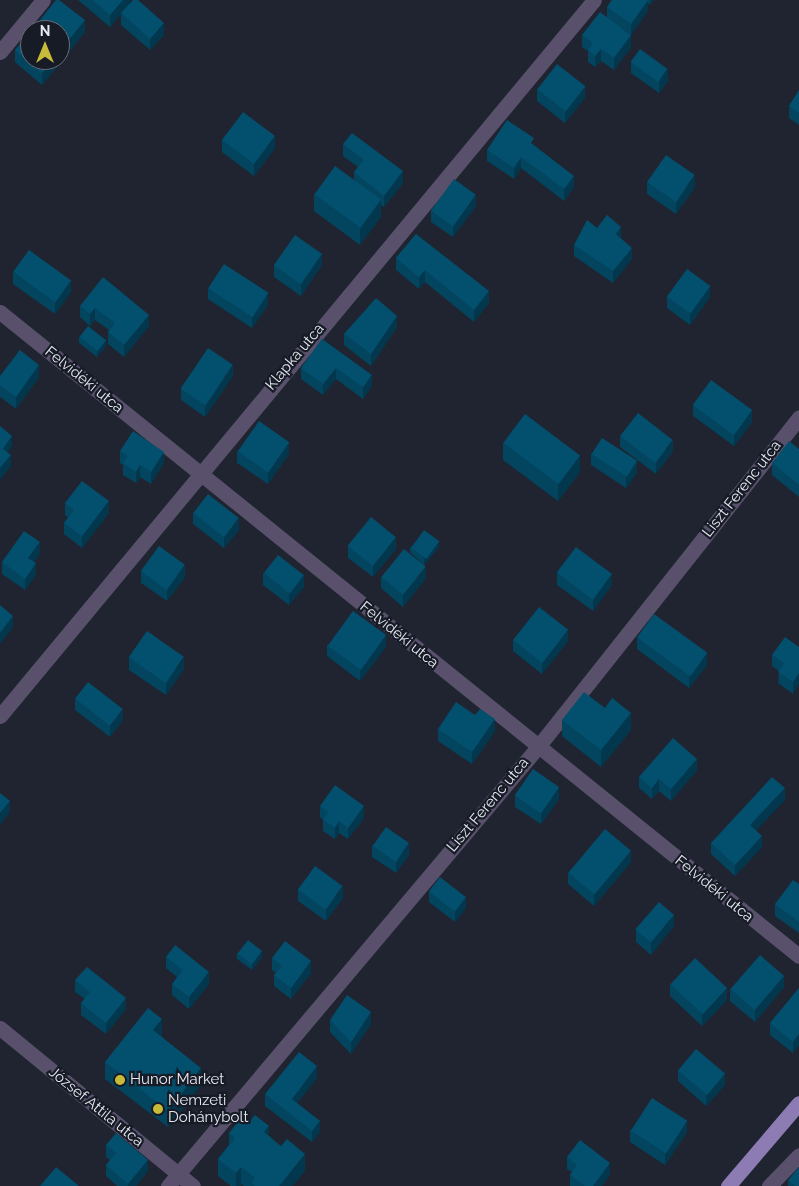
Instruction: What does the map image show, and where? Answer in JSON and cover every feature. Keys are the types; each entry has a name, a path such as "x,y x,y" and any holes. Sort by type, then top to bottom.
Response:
{"main road":[{"path":"728,1186 799,1103"}],"street":[{"path":"0,52 43,0"},
{"name":"Klapka utca","path":"0,716 199,472 594,0"},
{"name":"Felvidéki utca","path":"0,312 537,748 799,956"},
{"name":"Liszt Ferenc utca","path":"168,1186 537,748 799,417"},
{"name":"József Attila utca","path":"0,1028 193,1186"},
{"path":"769,1186 799,1155"}],"building":[{"path":"56,0 59,0 85,20 70,39 70,20 40,20"},
{"path":"92,0 123,0 110,15"},
{"path":"133,0 138,0 164,23 150,39 121,13"},
{"path":"612,0 648,0 631,24 607,7"},
{"path":"600,12 631,35 614,58 601,49 595,56 588,50 593,43 582,35"},
{"path":"20,44 20,54 15,50"},
{"path":"640,49 668,69 658,82 631,62"},
{"path":"557,64 585,86 566,111 537,89"},
{"path":"799,90 799,113 789,106"},
{"path":"243,112 275,136 254,164 222,140"},
{"path":"507,120 534,138 531,143 574,176 564,189 521,157 514,168 487,150"},
{"path":"352,133 403,171 384,196 354,172 364,160 343,144"},
{"path":"666,155 695,175 676,202 647,182"},
{"path":"335,166 381,200 361,228 314,194"},
{"path":"454,179 476,195 453,226 431,211"},
{"path":"607,215 621,227 616,234 632,248 613,271 574,245 587,220 597,228"},
{"path":"416,234 489,291 474,310 425,270 419,277 396,258"},
{"path":"295,235 322,254 301,284 274,265"},
{"path":"29,250 71,281 55,302 13,272"},
{"path":"224,264 268,293 253,317 208,288"},
{"path":"687,269 710,286 690,314 667,297"},
{"path":"103,277 149,315 124,345 108,332 115,323 95,308 90,314 80,306"},
{"path":"376,298 397,316 371,354 344,334"},
{"path":"88,326 106,340 98,351 79,337"},
{"path":"322,339 372,375 363,387 336,368 323,384 301,368"},
{"path":"208,348 233,365 205,405 181,389"},
{"path":"20,350 39,365 16,397 0,385 0,376"},
{"path":"711,380 752,410 734,435 693,405"},
{"path":"638,413 673,440 655,463 620,436"},
{"path":"525,414 580,456 558,484 503,443"},
{"path":"259,421 289,442 268,473 238,451"},
{"path":"0,426 12,436 3,449 11,455 0,468"},
{"path":"133,431 164,452 151,472 140,465 136,472 123,463 128,456 120,451"},
{"path":"602,438 637,461 627,477 592,454"},
{"path":"789,441 799,449 799,485 772,463"},
{"path":"82,481 109,501 82,536 64,523 74,510 65,503"},
{"path":"208,494 239,518 224,537 193,513"},
{"path":"371,517 396,537 373,566 348,546"},
{"path":"424,530 439,541 426,559 411,548"},
{"path":"24,531 40,542 28,558 36,563 25,579 2,562"},
{"path":"159,546 185,565 167,590 141,571"},
{"path":"576,547 612,574 593,600 557,573"},
{"path":"404,549 426,567 403,595 381,577"},
{"path":"278,555 304,575 290,593 264,573"},
{"path":"0,605 13,616 0,633"},
{"path":"539,607 568,630 542,663 513,640"},
{"path":"353,611 386,635 361,670 328,646"},
{"path":"654,614 707,653 690,676 637,637"},
{"path":"147,631 184,657 166,683 129,657"},
{"path":"785,637 799,647 799,673 793,682 778,672 784,663 772,655"},
{"path":"88,682 123,709 110,726 75,699"},
{"path":"584,692 605,708 612,698 631,713 601,750 562,720"},
{"path":"456,702 475,715 480,709 495,719 472,752 438,729"},
{"path":"673,738 697,759 671,789 659,779 652,788 639,777"},
{"path":"533,769 559,787 541,814 515,795"},
{"path":"772,777 785,788 750,825 762,836 735,865 711,843"},
{"path":"335,785 364,806 348,828 339,821 335,828 323,820 328,812 320,806"},
{"path":"0,793 10,801 0,813"},
{"path":"386,827 409,843 396,862 373,846"},
{"path":"605,829 631,851 594,895 568,873"},
{"path":"315,866 343,886 325,909 298,889"},
{"path":"440,877 466,897 455,912 429,891"},
{"path":"793,880 799,884 799,922 775,904"},
{"path":"659,902 674,915 650,942 635,929"},
{"path":"248,940 262,951 252,964 238,953"},
{"path":"285,941 311,961 291,988 274,975 282,966 272,958"},
{"path":"175,945 209,972 189,997 172,984 183,970 166,957"},
{"path":"760,955 784,976 755,1010 730,989"},
{"path":"695,958 727,988 703,1014 670,984"},
{"path":"87,967 126,998 106,1023 81,1003 90,992 75,980"},
{"path":"799,988 799,1034 793,1042 770,1023"},
{"path":"347,995 371,1012 351,1042 330,1020"},
{"path":"148,1008 162,1019 153,1030 201,1068 168,1111 105,1062"},
{"path":"696,1049 725,1073 707,1095 678,1070"},
{"path":"299,1052 317,1066 292,1099 320,1121 312,1131 265,1094"},
{"path":"652,1098 687,1121 666,1154 631,1131"},
{"path":"255,1115 269,1126 264,1132 281,1146 287,1139 305,1154 279,1186 255,1186 251,1183 255,1178 241,1167 236,1173 218,1159 235,1138 229,1133 242,1117 249,1122"},
{"path":"116,1133 148,1160 128,1184 106,1165 116,1153 106,1145"},
{"path":"580,1140 610,1163 593,1186 585,1186 570,1175 577,1165 567,1157"},
{"path":"56,1167 79,1186 40,1186"},
{"path":"799,1167 799,1186 795,1186 788,1180"}],"place":[{"name":"Hunor Market","path":"120,1080"},
{"name":"Nemzeti Dohánybolt","path":"158,1109"}]}
